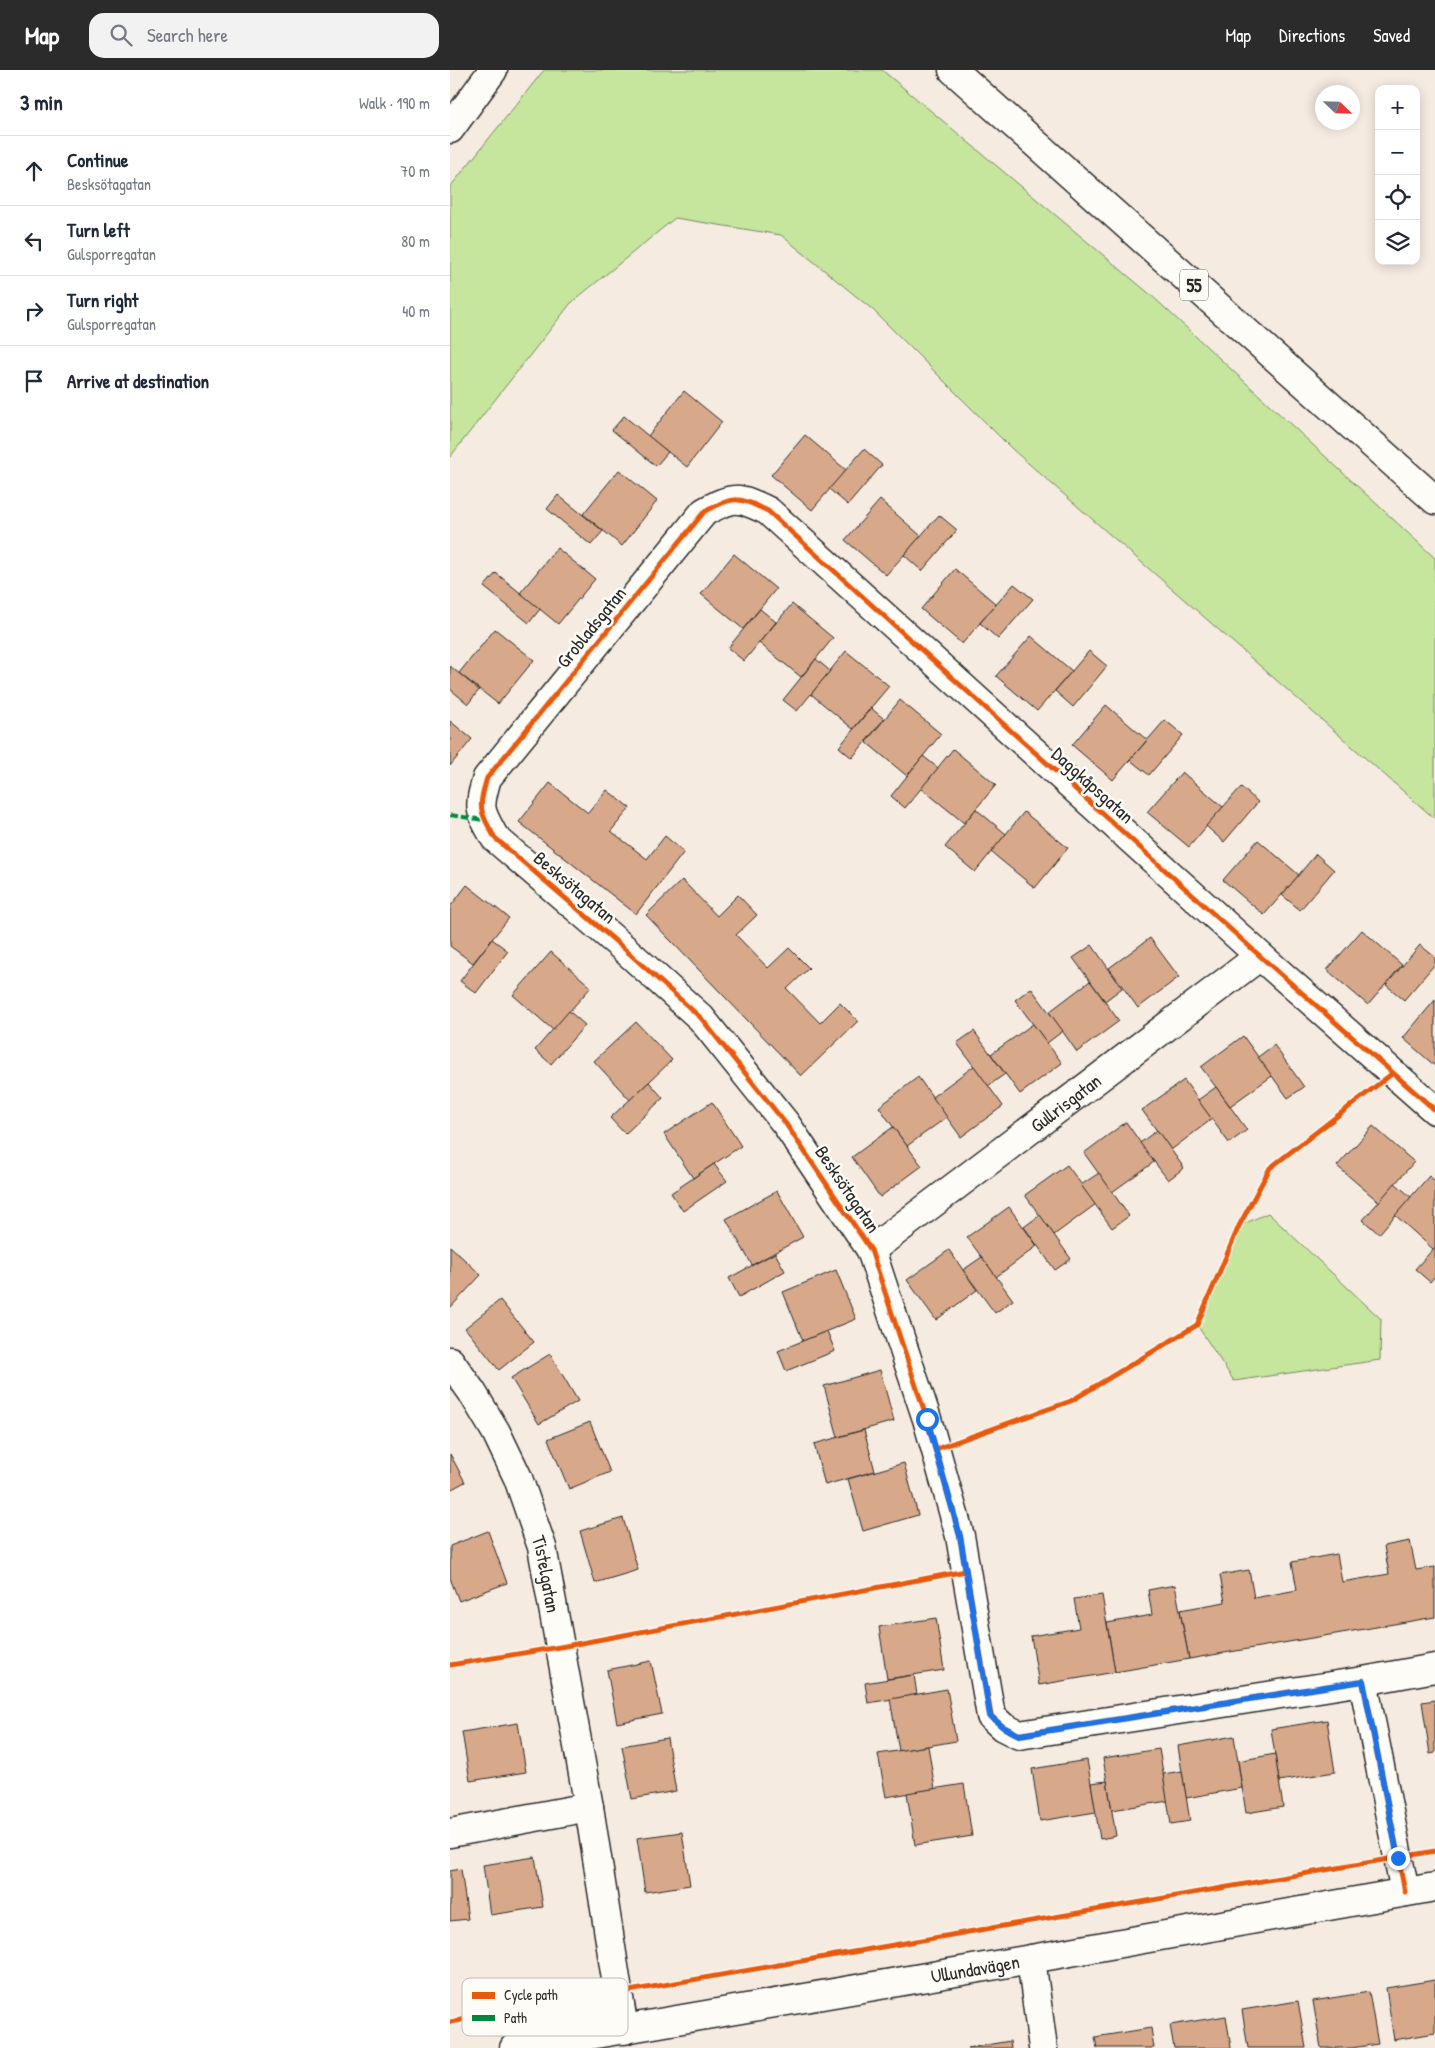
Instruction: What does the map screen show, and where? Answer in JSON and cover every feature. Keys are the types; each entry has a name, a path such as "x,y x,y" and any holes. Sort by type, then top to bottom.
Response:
{"street":[{"path":"450,129 493,70"},
{"name":"55","path":"953,70 1435,500"},
{"name":"Daggkåpsgatan","path":"723,502 744,499 768,512 1260,956 1435,1110"},
{"name":"Grobladsgatan","path":"487,778 704,512 723,502"},
{"name":"Besksötagatan","path":"487,778 480,802 484,820 495,838 620,945 701,1018 786,1124 871,1250 927,1419 960,1536 990,1716 1003,1727 1019,1735 1363,1681"},
{"name":"Gullrisgatan","path":"871,1250 1260,956"},
{"name":"Tistelgatan","path":"450,1361 472,1392 496,1432 518,1478 542,1546 590,1807 616,1978"},
{"path":"1405,1892 1363,1681 1435,1668"},
{"path":"450,1833 590,1807"},
{"name":"Ullundavägen","path":"628,2029 1435,1886"},
{"path":"1031,1959 1042,2048"},
{"name":"Ullundavägen","path":"514,2048 587,2036"}],"green space":[{"path":"544,70 882,70 1151,295 1435,558 1435,819 1012,449 873,310 781,235 675,218 571,303 450,457 450,187"},
{"path":"1268,1213 1381,1319 1380,1360 1234,1381 1197,1325 1239,1226"}],"building":[{"path":"684,391 722,422 687,467 648,436"},
{"path":"624,416 668,452 656,466 612,430"},
{"path":"805,435 846,470 812,510 771,475"},
{"path":"864,449 882,465 848,505 829,489"},
{"path":"619,470 657,501 622,546 583,514"},
{"path":"558,495 603,531 591,545 547,509"},
{"path":"880,500 921,536 886,575 845,540"},
{"path":"939,515 957,530 922,571 904,555"},
{"path":"557,548 595,579 558,624 520,593"},
{"path":"734,554 776,589 743,629 701,594"},
{"path":"955,569 996,604 962,644 921,609"},
{"path":"496,573 540,609 529,623 484,587"},
{"path":"1014,584 1033,599 998,639 980,623"},
{"path":"792,604 833,638 801,677 759,643"},
{"path":"760,609 776,622 744,661 728,648"},
{"path":"495,629 534,660 498,704 459,673"},
{"path":"1031,636 1072,671 1037,711 996,676"},
{"path":"846,651 889,686 853,729 811,694"},
{"path":"1089,651 1107,666 1073,707 1055,691"},
{"path":"816,659 830,671 797,711 783,700"},
{"path":"450,666 479,690 468,704 450,689"},
{"path":"900,700 941,734 907,776 866,742"},
{"path":"1106,705 1147,740 1113,780 1072,745"},
{"path":"871,708 884,719 852,758 839,747"},
{"path":"1165,720 1183,735 1149,775 1130,760"},
{"path":"450,721 472,739 450,766"},
{"path":"953,749 996,785 964,823 921,788"},
{"path":"923,756 938,768 905,808 891,796"},
{"path":"1182,772 1223,807 1189,847 1147,812"},
{"path":"550,783 588,813 607,790 630,808 611,831 647,859 665,836 684,852 636,914 519,822"},
{"path":"1241,787 1258,802 1224,842 1206,826"},
{"path":"976,809 1006,834 975,872 945,847"},
{"path":"1024,812 1068,848 1035,888 991,852"},
{"path":"1258,840 1299,875 1264,915 1223,880"},
{"path":"1316,854 1334,870 1300,910 1282,895"},
{"path":"682,880 717,916 738,895 757,915 736,935 768,968 789,948 809,968 787,989 820,1023 840,1003 858,1021 801,1076 646,915"},
{"path":"467,885 509,918 473,963 450,946 450,907"},
{"path":"1362,930 1402,965 1368,1005 1327,970"},
{"path":"1150,938 1179,977 1138,1008 1109,968"},
{"path":"492,939 508,951 476,993 460,981"},
{"path":"1092,945 1122,988 1105,1001 1073,958"},
{"path":"1420,945 1435,957 1435,964 1404,1000 1386,985"},
{"path":"551,952 591,987 553,1030 513,995"},
{"path":"1090,981 1119,1021 1077,1052 1049,1012"},
{"path":"1031,988 1063,1031 1047,1043 1015,1000"},
{"path":"1435,1000 1435,1066 1403,1038"},
{"path":"569,1011 585,1025 551,1064 535,1050"},
{"path":"636,1022 672,1060 630,1100 594,1061"},
{"path":"1033,1024 1062,1063 1020,1094 991,1054"},
{"path":"974,1031 1005,1074 988,1086 957,1043"},
{"path":"1243,1036 1272,1076 1230,1106 1201,1067"},
{"path":"1274,1045 1304,1087 1288,1098 1258,1057"},
{"path":"974,1066 1003,1106 961,1137 932,1097"},
{"path":"918,1077 947,1117 907,1146 879,1107"},
{"path":"1184,1080 1212,1119 1171,1150 1142,1110"},
{"path":"649,1082 663,1098 625,1134 610,1118"},
{"path":"1216,1087 1247,1130 1229,1143 1198,1100"},
{"path":"712,1102 741,1146 693,1178 664,1134"},
{"path":"1126,1122 1154,1162 1112,1192 1084,1153"},
{"path":"1373,1126 1414,1162 1379,1202 1337,1166"},
{"path":"893,1127 922,1166 880,1197 852,1157"},
{"path":"1157,1130 1184,1168 1168,1180 1140,1143"},
{"path":"714,1164 727,1181 683,1211 671,1193"},
{"path":"1067,1165 1096,1204 1054,1235 1025,1195"},
{"path":"1099,1173 1129,1216 1112,1228 1081,1185"},
{"path":"1429,1176 1435,1181 1435,1247 1433,1249 1395,1215"},
{"path":"1395,1183 1411,1197 1379,1234 1363,1220"},
{"path":"777,1191 803,1237 752,1265 726,1219"},
{"path":"1009,1207 1037,1246 996,1277 967,1237"},
{"path":"1040,1215 1071,1259 1055,1270 1024,1227"},
{"path":"450,1246 481,1275 450,1308"},
{"path":"1435,1247 1435,1276 1430,1282 1415,1269"},
{"path":"949,1250 977,1290 936,1320 907,1280"},
{"path":"775,1253 785,1271 739,1297 729,1278"},
{"path":"982,1257 1013,1300 995,1313 963,1270"},
{"path":"836,1270 856,1319 803,1341 783,1292"},
{"path":"500,1300 534,1342 499,1370 465,1328"},
{"path":"827,1331 835,1351 786,1371 778,1351"},
{"path":"550,1354 578,1401 539,1424 511,1378"},
{"path":"880,1370 894,1421 838,1437 824,1386"},
{"path":"590,1422 610,1472 569,1489 548,1439"},
{"path":"864,1430 875,1471 825,1485 814,1444"},
{"path":"450,1454 465,1482 450,1490"},
{"path":"904,1463 918,1515 863,1531 848,1479"},
{"path":"623,1518 638,1570 595,1583 580,1531"},
{"path":"488,1531 507,1583 459,1601 450,1578 450,1546"},
{"path":"1410,1541 1416,1570 1435,1567 1435,1617 1189,1659 1180,1610 1225,1602 1220,1575 1249,1570 1254,1598 1297,1590 1292,1562 1337,1554 1342,1582 1389,1574 1384,1546"},
{"path":"1175,1585 1189,1659 1115,1672 1107,1623 1152,1615 1148,1590"},
{"path":"1102,1595 1115,1672 1039,1685 1031,1636 1079,1628 1074,1599"},
{"path":"936,1618 944,1670 887,1679 879,1627"},
{"path":"651,1661 662,1714 617,1723 607,1670"},
{"path":"914,1675 917,1695 868,1703 865,1683"},
{"path":"947,1689 956,1741 899,1751 890,1699"},
{"path":"1435,1700 1435,1753 1430,1754 1422,1702"},
{"path":"1327,1720 1335,1772 1279,1781 1271,1729"},
{"path":"518,1723 526,1772 470,1781 462,1732"},
{"path":"1234,1736 1242,1788 1186,1798 1178,1746"},
{"path":"667,1738 676,1791 632,1799 622,1746"},
{"path":"928,1746 935,1789 886,1797 878,1754"},
{"path":"1159,1749 1168,1801 1112,1810 1103,1758"},
{"path":"1275,1754 1283,1807 1246,1813 1238,1761"},
{"path":"1087,1760 1096,1812 1040,1821 1032,1769"},
{"path":"1182,1771 1190,1821 1171,1824 1163,1774"},
{"path":"1107,1781 1116,1836 1100,1839 1091,1783"},
{"path":"964,1784 972,1836 915,1845 907,1793"},
{"path":"682,1832 690,1885 645,1892 637,1838"},
{"path":"535,1857 543,1907 490,1915 483,1865"},
{"path":"461,1869 468,1919 450,1921 450,1871"},
{"path":"1435,1980 1435,2033 1394,2040 1386,1988"},
{"path":"1369,1992 1378,2044 1351,2048 1321,2048 1313,2001"},
{"path":"1298,2001 1306,2048 1248,2048 1242,2010"},
{"path":"1226,2016 1231,2048 1174,2048 1170,2025"},
{"path":"1151,2028 1154,2048 1097,2048 1095,2037"},
{"path":"1010,2041 1011,2048 968,2048"}],"marked path":[{"path":"450,815 484,820"}],"cycle path":[{"path":"1405,1892 1363,1681 1019,1735 1003,1727 991,1716 960,1536 927,1419 871,1250 786,1124 701,1018 620,945 495,838 483,815 481,803 487,778 704,512 729,501 736,500 749,503 768,511 1260,956 1435,1110"},
{"path":"936,1449 1071,1401 1197,1325 1239,1226 1270,1168 1393,1073"},
{"path":"450,1665 560,1647 966,1571"},
{"path":"628,1991 1435,1851"},
{"path":"450,2022 462,2020"}],"route":[{"path":"927,1419 960,1536 990,1716 1003,1727 1019,1735 1363,1681 1398,1858"}]}
